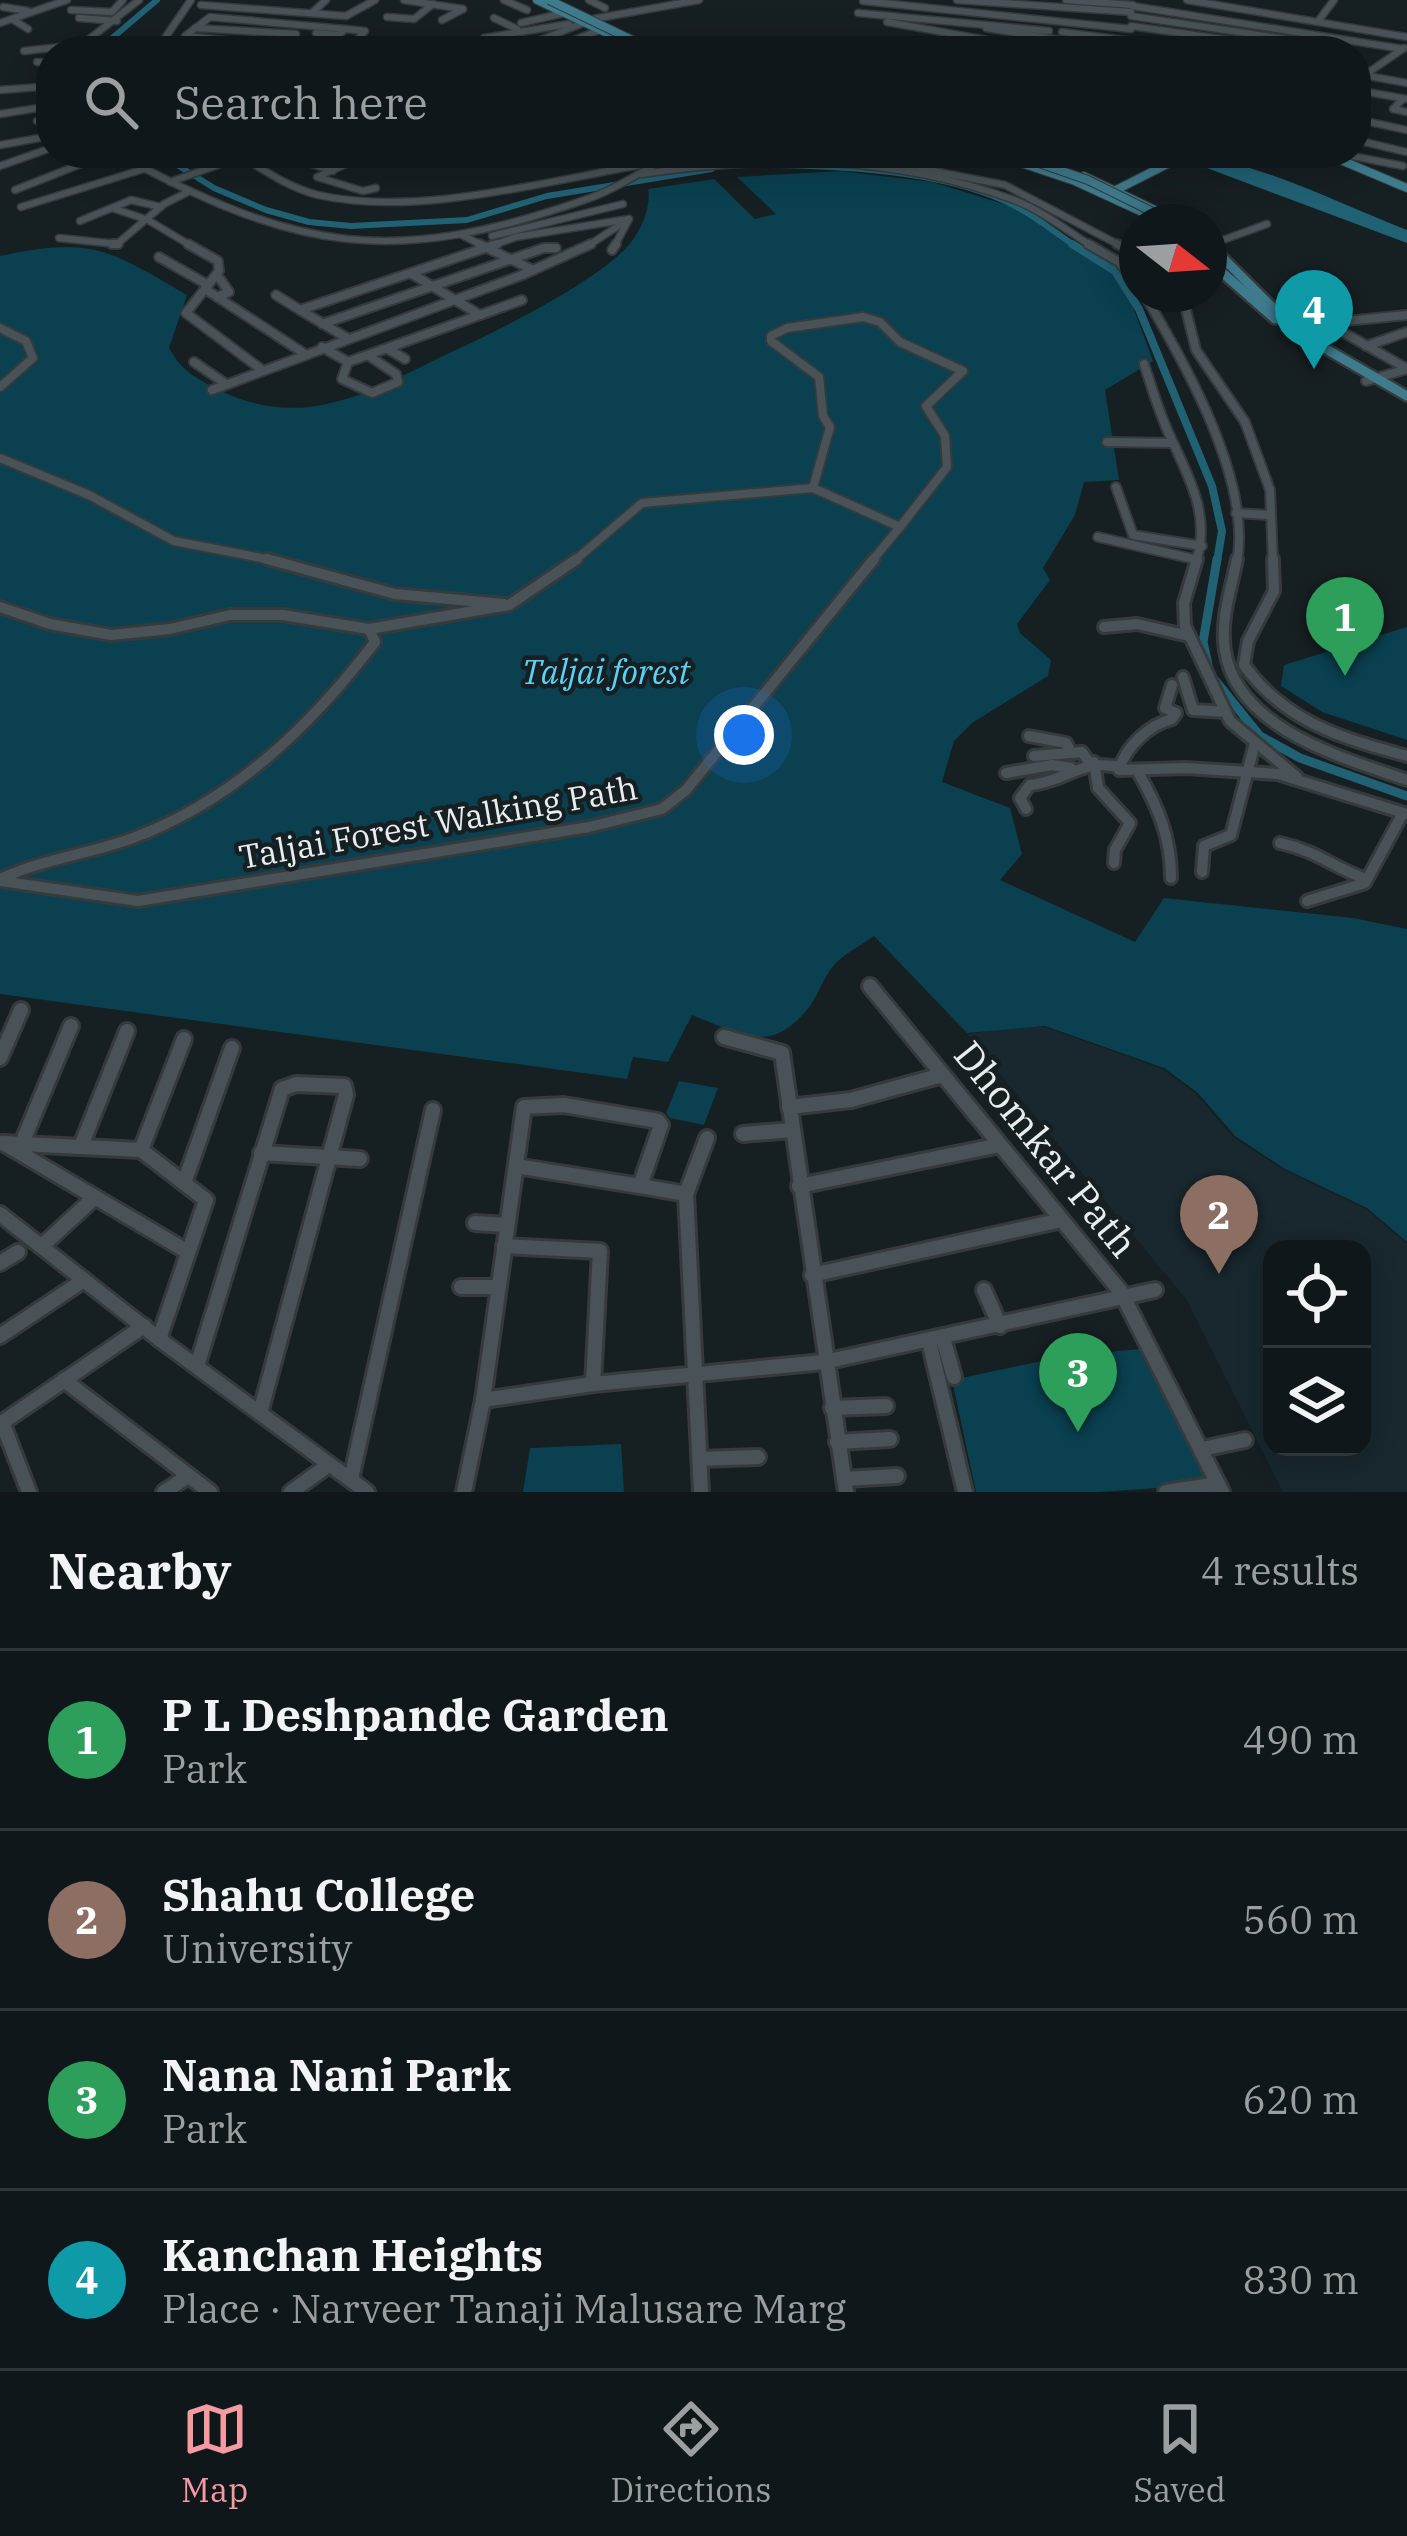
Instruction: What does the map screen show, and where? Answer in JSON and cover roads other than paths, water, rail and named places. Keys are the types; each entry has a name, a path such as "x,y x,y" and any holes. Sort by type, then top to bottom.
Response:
{"main road":[{"path":"537,0 612,36"},
{"path":"550,0 623,36"},
{"path":"550,0 622,36"},
{"path":"1039,168 1109,190 1137,204"},
{"path":"1053,168 1136,204"},
{"path":"1057,168 1137,204"},
{"path":"1109,190 1152,168"},
{"path":"1143,173 1155,168"},
{"path":"1363,168 1407,185"},
{"path":"1369,168 1407,185"},
{"path":"1227,264 1274,309 1370,379"},
{"path":"1227,277 1310,349 1407,400"}],"street":[{"path":"16,0 11,2 30,10"},
{"path":"0,23 42,0"},
{"path":"2,3 30,10 67,0"},
{"path":"80,0 70,10 112,12 132,1"},
{"path":"166,36 191,0"},
{"path":"196,28 296,34 326,0"},
{"path":"201,5 351,16 375,0"},
{"path":"434,4 413,19 387,16 406,0 434,4 463,9 442,20"},
{"path":"504,0 526,10"},
{"path":"589,0 605,8"},
{"path":"494,18 532,29 699,0"},
{"path":"957,0 1132,14 1299,36"},
{"path":"1066,0 1132,14"},
{"path":"1187,0 1227,2"},
{"path":"1211,0 1227,2 1309,36"},
{"path":"1315,36 1334,0"},
{"path":"95,36 117,21 132,1"},
{"path":"863,1 1049,31"},
{"path":"993,8 1218,16 1305,36"},
{"path":"898,11 975,18 998,33 1023,36"},
{"path":"494,36 564,13"},
{"path":"858,13 975,18 1132,14"},
{"path":"506,15 520,27"},
{"path":"187,36 210,17 308,23 324,36"},
{"path":"79,18 117,21"},
{"path":"1338,18 1407,34"},
{"path":"13,19 28,29"},
{"path":"484,20 508,33"},
{"path":"875,20 965,36"},
{"path":"550,36 580,23"},
{"path":"586,36 599,31"},
{"path":"1062,32 1083,36"},
{"path":"1360,36 1407,34"},
{"path":"1161,35 1168,36"},
{"path":"1371,44 1405,48"},
{"path":"1371,69 1405,48"},
{"path":"1371,49 1394,54"},
{"path":"24,51 36,50"},
{"path":"1371,78 1407,83"},
{"path":"0,87 10,80"},
{"path":"1371,83 1405,99 1393,109 1407,112"},
{"path":"0,87 36,87"},
{"path":"0,114 36,108"},
{"path":"1371,122 1405,134"},
{"path":"1371,128 1376,123"},
{"path":"0,145 36,139"},
{"path":"1371,144 1407,152"},
{"path":"0,166 36,153"},
{"path":"1371,160 1406,166"},
{"path":"15,190 73,168"},
{"path":"172,181 208,168"},
{"path":"267,168 311,193 357,199 458,193 618,168"},
{"path":"326,168 333,171"},
{"path":"339,168 317,177 363,190 376,188"},
{"path":"550,210 615,188 645,168"},
{"path":"625,179 650,168"},
{"path":"638,174 682,168"},
{"path":"877,168 920,174 1017,201 1119,262"},
{"path":"917,168 1005,184 1119,244"},
{"path":"21,208 77,186 99,186 144,169 307,238 397,244 462,235 615,188"},
{"path":"59,238 114,244 160,207 190,191"},
{"path":"80,220 131,200 160,207"},
{"path":"300,310 412,274 516,233 623,204"},
{"path":"112,208 148,220 218,261 221,266 187,306 190,318 262,370"},
{"path":"562,208 583,226"},
{"path":"492,236 629,219"},
{"path":"612,250 629,219"},
{"path":"212,390 581,250 629,219"},
{"path":"1227,240 1267,224"},
{"path":"462,235 531,269"},
{"path":"322,324 556,248"},
{"path":"159,256 305,353"},
{"path":"412,274 480,315"},
{"path":"217,297 229,292 220,279"},
{"path":"275,295 347,338"},
{"path":"369,356 399,378 372,393 341,375 348,362 431,337 522,300"},
{"path":"1153,312 1199,405 1236,498 1240,528 1223,644 1232,672 1275,725 1407,780"},
{"path":"1186,312 1196,350 1245,422 1270,490 1274,591 1248,641 1244,665 1295,720 1320,733 1407,756"},
{"path":"1296,326 1407,315"},
{"name":"Taljai Forest Walking Path","path":"0,880 138,901 589,827 662,808 686,790 947,467 945,436 926,406 963,371 901,342 880,322 863,317 771,336 771,341 819,377 823,416 830,428 813,488"},
{"path":"0,328 26,341 33,358 0,387"},
{"path":"1366,346 1407,332"},
{"path":"1346,334 1406,368"},
{"path":"322,347 348,362"},
{"path":"388,349 405,359"},
{"path":"194,362 226,384"},
{"path":"1144,364 1172,443 1193,482 1202,545 1184,603 1187,631 1226,712 1297,777"},
{"path":"1370,379 1406,368"},
{"path":"386,389 402,396"},
{"path":"1107,442 1172,443"},
{"path":"0,458 89,495 174,541 314,570 395,594 509,605"},
{"path":"1115,487 1131,540"},
{"path":"0,607 50,624 111,635 170,629 230,615 283,615 369,629 509,605 568,566 642,503 813,488 900,526"},
{"path":"1236,513 1268,515"},
{"path":"1098,538 1202,545"},
{"path":"1131,540 1198,560"},
{"path":"1148,618 1187,631"},
{"path":"1104,627 1136,624 1187,631"},
{"name":"Taljai Forest Walking Path","path":"0,880 182,820 311,722 375,642 369,629"},
{"path":"1119,767 1123,753 1147,736 1151,725 1172,719 1176,713 1165,708 1178,681 1193,710 1226,712"},
{"path":"1029,736 1066,743 1071,752"},
{"path":"1202,872 1204,846 1232,835 1255,743"},
{"path":"1034,756 1086,753 1097,788 1130,823 1114,850 1114,863"},
{"path":"1006,772 1052,765 1071,768 1091,762 1138,772 1186,768 1297,777 1405,813 1387,837 1378,867 1366,879 1352,891 1324,892 1307,901"},
{"path":"1026,809 1022,791 1030,785 1059,782 1071,768"},
{"path":"1138,772 1160,810 1171,851 1171,878"},
{"path":"1280,843 1317,851 1342,871 1366,879"},
{"name":"Dhomkar Path","path":"870,986 1125,1299 1220,1488"},
{"path":"0,1058 21,1010"},
{"path":"22,1143 71,1026"},
{"path":"81,1146 127,1031"},
{"path":"724,1037 782,1053 845,1486 897,1476"},
{"path":"141,1150 184,1040"},
{"path":"184,1183 232,1048"},
{"path":"790,1107 851,1100 942,1075"},
{"path":"197,1366 286,1086 344,1086 346,1095 260,1413"},
{"path":"464,1492 483,1400 524,1107 564,1105 661,1123 640,1186"},
{"path":"351,1479 433,1110"},
{"path":"743,1134 792,1130"},
{"path":"701,1492 686,1194 707,1138"},
{"path":"1,1142 141,1150 206,1200 159,1339"},
{"path":"1,1142 188,1252"},
{"path":"799,1186 1000,1144"},
{"path":"34,1162 47,1145"},
{"path":"261,1153 360,1160"},
{"path":"516,1166 686,1194"},
{"path":"42,1246 94,1197"},
{"path":"0,1214 159,1339 367,1492"},
{"path":"812,1275 1062,1220"},
{"path":"476,1223 507,1225"},
{"path":"504,1246 600,1251 592,1384"},
{"path":"0,1263 17,1252"},
{"path":"0,1336 84,1280"},
{"path":"460,1287 498,1287"},
{"path":"984,1290 1000,1326"},
{"path":"483,1400 592,1384 824,1362 1155,1291"},
{"path":"29,1492 1,1423 143,1326"},
{"path":"936,1339 954,1377"},
{"path":"936,1339 965,1492"},
{"path":"64,1380 210,1492"},
{"path":"832,1408 886,1406"},
{"path":"837,1442 890,1439"},
{"path":"1202,1449 1245,1440"},
{"path":"700,1459 758,1457"},
{"path":"291,1492 327,1466"},
{"path":"164,1492 188,1476"},
{"path":"1166,1492 1220,1488"}],"waterway":[{"path":"115,36 157,0"},
{"path":"182,168 266,210 309,222 351,226 467,220 547,196 712,169"},
{"path":"837,168 921,177 979,191 1033,216 1077,247"},
{"path":"1072,244 1115,271 1139,309 1212,486 1222,531 1217,562"},
{"path":"1217,559 1203,642 1210,674 1260,736 1300,758 1407,796"}],"place":[{"name":"Kanchan Heights","path":"1314,369"},
{"name":"P L Deshpande Garden","path":"1345,676"},
{"name":"Shahu College","path":"1219,1274"},
{"name":"Nana Nani Park","path":"1078,1432"}],"park label":[{"name":"Taljai forest","path":"606,672"}]}
